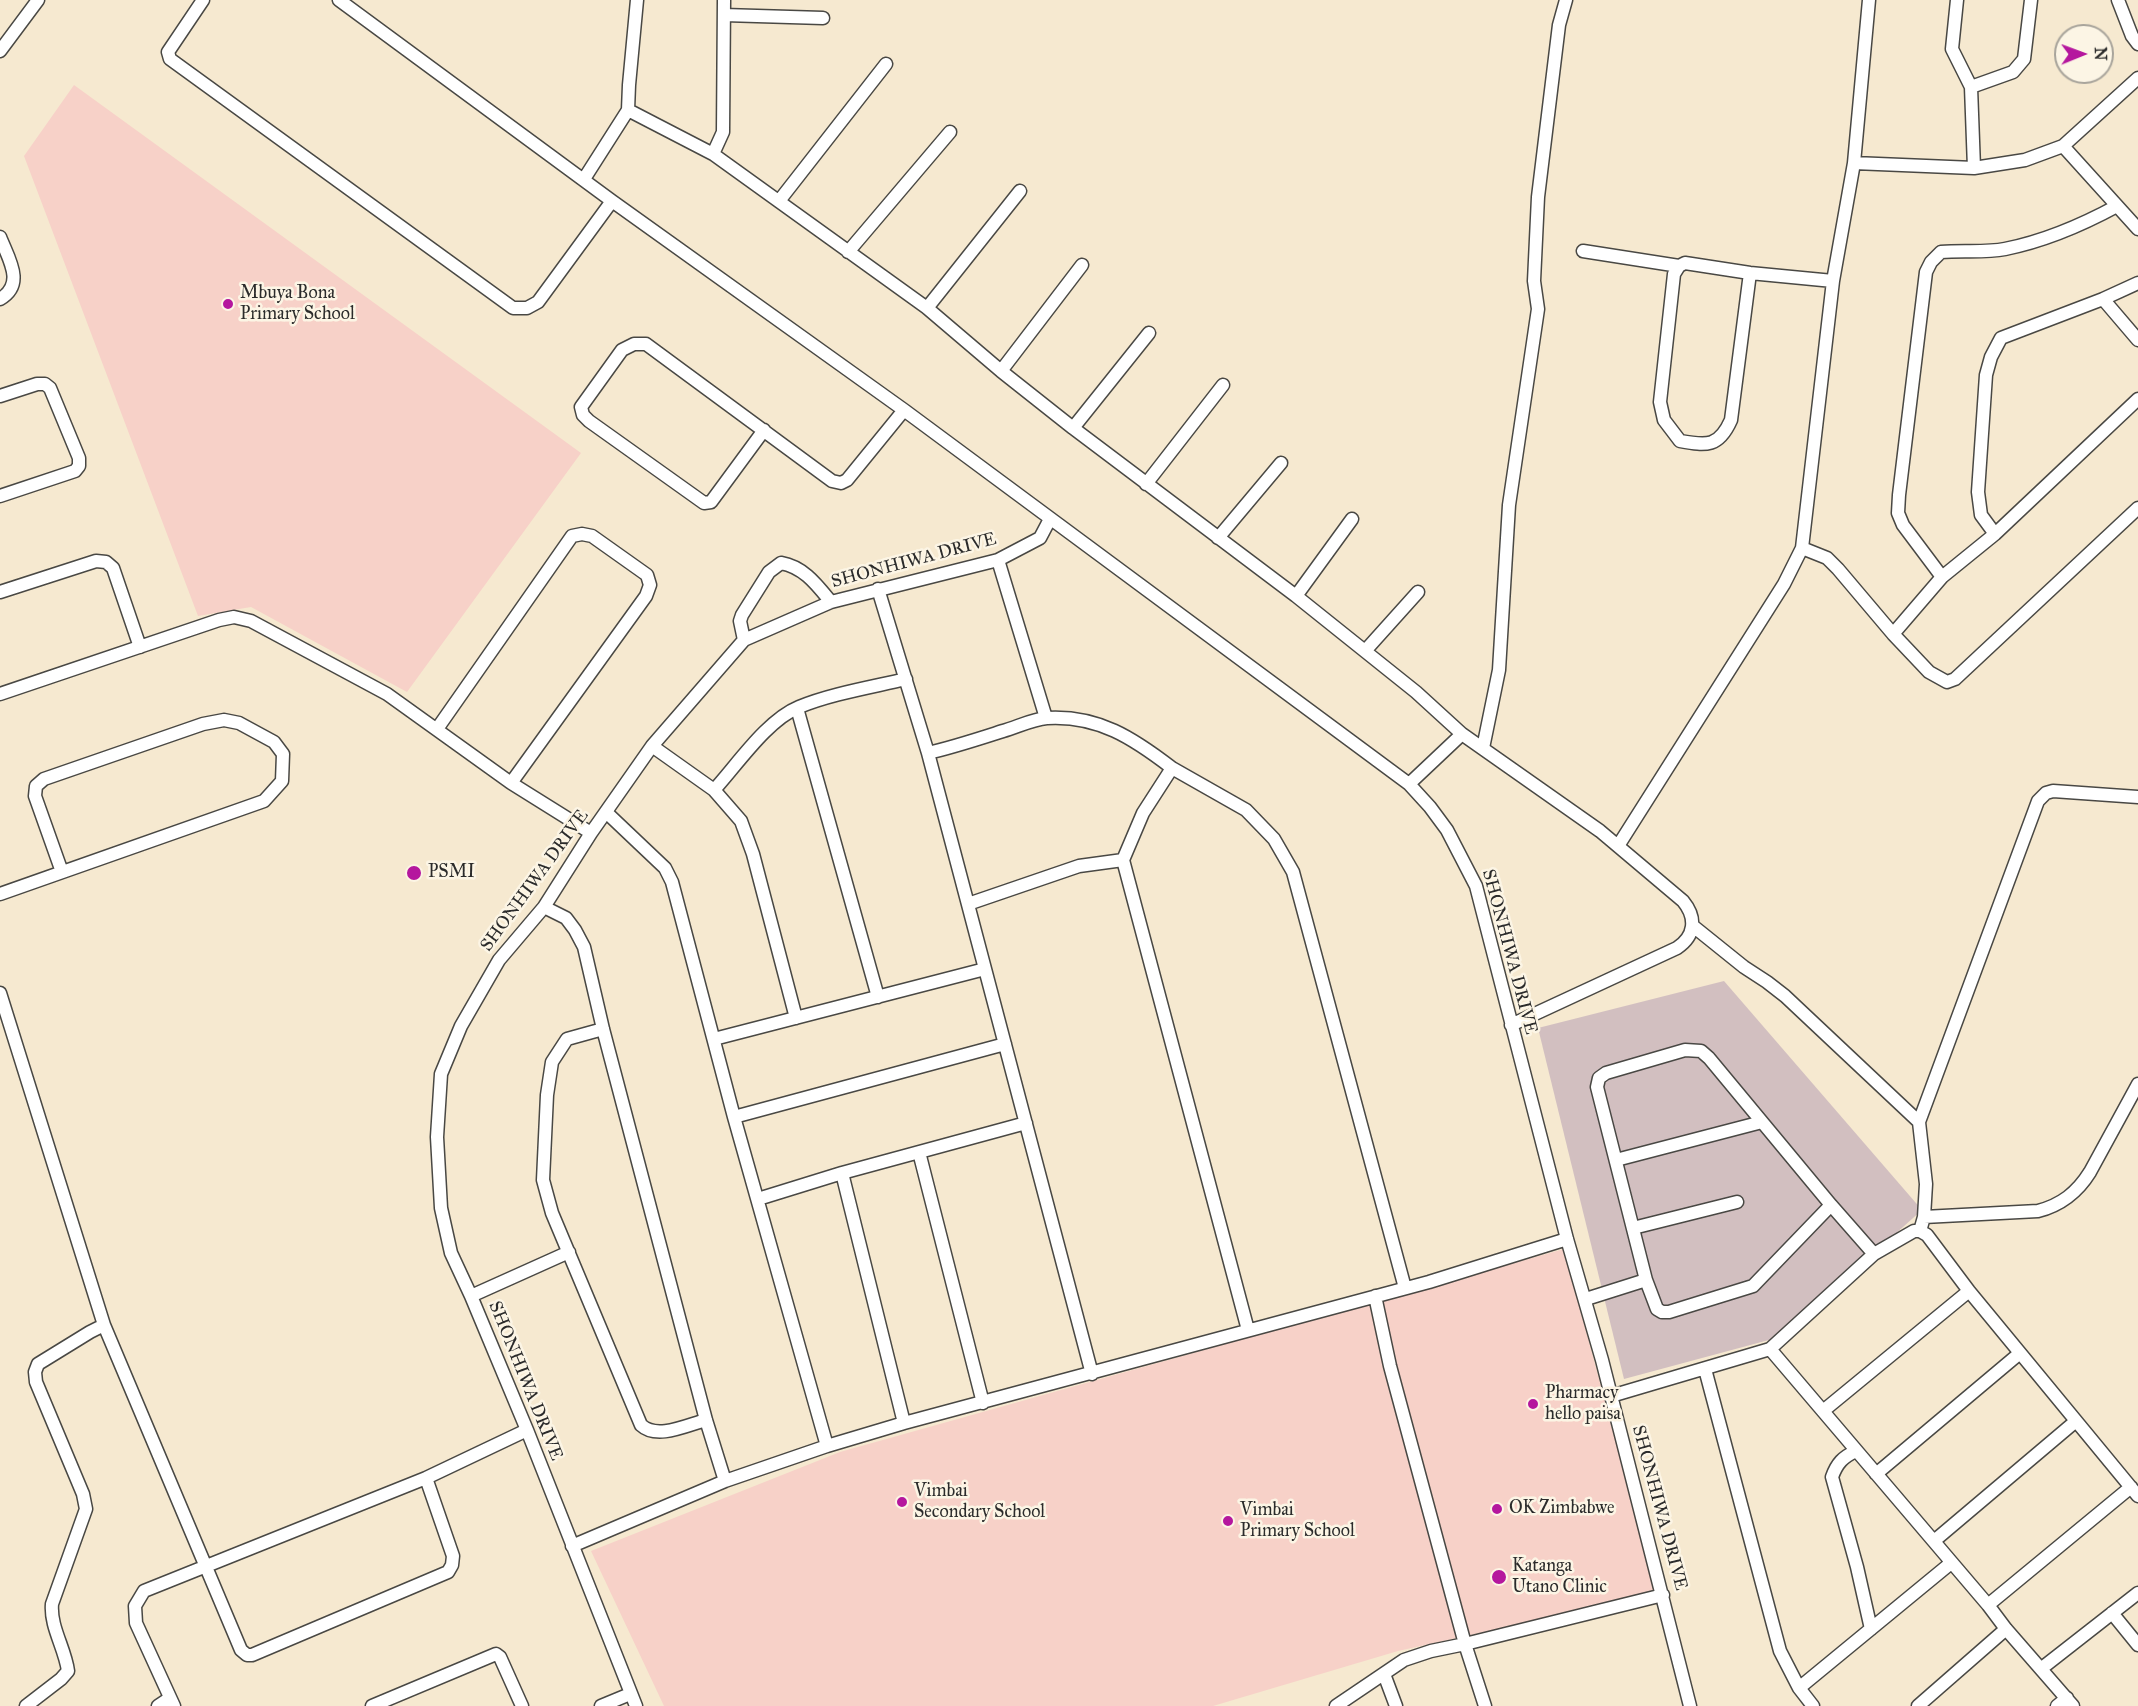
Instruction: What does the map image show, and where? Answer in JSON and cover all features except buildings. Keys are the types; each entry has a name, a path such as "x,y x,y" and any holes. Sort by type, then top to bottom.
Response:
{"street":[{"path":"0,51 38,0"},
{"path":"203,0 168,52 170,59 513,308 526,308 538,302 612,201"},
{"path":"339,0 612,201 904,410 1050,519"},
{"path":"584,179 628,110 637,0"},
{"path":"713,154 723,132 724,0"},
{"path":"1483,748 1499,670 1509,505 1539,301 1534,281 1538,197 1559,25 1566,0"},
{"path":"1618,846 1784,584 1802,548 1833,281 1854,163 1869,0"},
{"path":"1957,0 1952,49 1971,87 1974,168"},
{"path":"1971,87 2013,72 2024,59 2031,0"},
{"path":"2118,0 2132,36 2138,44"},
{"path":"724,15 823,18"},
{"path":"779,201 886,64"},
{"path":"1854,163 1974,168 2025,160 2063,146 2138,78"},
{"path":"628,110 713,154 927,308 1073,428 1296,596 1416,692 1462,734 1618,846 1683,901 1692,917 1693,926 1684,943 1511,1025"},
{"path":"848,252 950,132"},
{"path":"2063,146 2138,229"},
{"path":"927,308 1020,191"},
{"path":"1942,577 1903,525 1898,513 1926,272 1931,262 1941,252 2004,249 2086,223 2117,206"},
{"path":"0,237 15,276 13,287 0,299"},
{"path":"1583,251 1679,266"},
{"path":"1750,273 1731,420 1725,434 1714,441 1701,445 1680,441 1664,420 1660,402 1674,274 1679,266 1685,263 1750,273 1833,281"},
{"path":"1001,371 1082,265"},
{"path":"1995,534 1982,515 1978,492 1986,375 1991,357 2001,338 2103,299 2138,283"},
{"path":"2103,299 2138,340"},
{"path":"1073,428 1149,333"},
{"path":"764,430 711,502 704,503 589,420 583,415 581,407 622,350 634,344 646,344 764,430 832,482 841,483 847,480 904,410"},
{"path":"0,396 37,384 45,384 50,388 79,458 79,466 75,471 0,496"},
{"path":"1146,484 1223,385"},
{"path":"1893,634 1942,577 1995,534 2138,399"},
{"path":"1218,538 1281,463"},
{"path":"1802,548 1827,558 1929,672 1947,682 1955,680 2138,508"},
{"name":"SHONHIWA DRIVE","path":"636,1706 527,1430 451,1253 441,1208 437,1137 441,1074 461,1026 499,960 544,907 591,833 652,746 744,640 831,602 999,560 1040,538 1050,519 1409,784 1447,830 1476,886 1567,1239 1586,1299 1664,1595 1690,1706"},
{"path":"1296,596 1352,519"},
{"path":"437,729 572,536 582,534 592,536 647,575 650,585 646,596 511,783"},
{"path":"999,560 1046,718"},
{"path":"0,592 96,561 106,562 113,568 140,647"},
{"path":"744,640 740,621 742,615 769,572 781,563 791,565 810,577 831,602"},
{"path":"878,589 928,753 1092,1374"},
{"path":"1365,651 1418,592"},
{"path":"0,694 219,620 234,617 251,621 387,694 511,783 591,833"},
{"path":"714,790 751,746 771,727 797,708 906,679"},
{"path":"797,708 878,997"},
{"path":"928,753 962,745 1046,718 1096,722 1149,750 1172,768 1246,810 1274,839 1293,872 1405,1288"},
{"path":"0,894 264,801 282,781 283,754 274,742 252,729 224,720 203,724 44,779 36,786 35,796 62,872"},
{"path":"1409,784 1462,734"},
{"path":"652,746 714,790 741,821 753,854 796,1018"},
{"path":"1172,768 1143,813 1123,860 1248,1330"},
{"path":"1920,1231 1924,1217 1926,1184 1919,1122 2040,798 2054,791 2138,797"},
{"path":"607,813 666,868 672,882 734,1117 827,1446"},
{"path":"968,904 1079,866 1123,860"},
{"path":"544,907 566,918 584,946 603,1029 706,1420 725,1481"},
{"path":"1693,926 1785,996 1919,1122"},
{"path":"714,1039 985,969"},
{"path":"0,993 104,1325 241,1650 247,1655 252,1655 448,1572 453,1556 426,1478"},
{"path":"603,1029 567,1040 552,1062 547,1095 543,1180 552,1213 641,1425 648,1431 657,1433 706,1420"},
{"path":"734,1117 1005,1044"},
{"path":"1831,1205 1753,1286 1669,1312 1662,1312 1657,1309 1646,1280 1597,1087 1599,1078 1606,1073 1685,1050 1696,1050 1705,1054 1874,1254"},
{"path":"1924,1217 2037,1211 2059,1203 2084,1182 2138,1084"},
{"path":"1616,1160 1762,1122"},
{"path":"758,1199 843,1173 1026,1123"},
{"path":"919,1152 983,1403"},
{"path":"843,1173 904,1423"},
{"path":"1633,1228 1737,1202"},
{"path":"1611,1396 1770,1349 1874,1254 1905,1234 1920,1231 1927,1235 1969,1291 2134,1491 1988,1605"},
{"path":"572,1546 725,1481 827,1446 904,1423 1405,1288 1567,1239"},
{"path":"471,1296 569,1252"},
{"path":"1586,1299 1646,1280"},
{"path":"1823,1411 1969,1291"},
{"path":"1375,1296 1390,1366 1465,1644 1485,1706"},
{"path":"26,1706 68,1671 67,1660 51,1614 52,1604 86,1509 83,1494 36,1382 35,1372 38,1365 104,1325"},
{"path":"1770,1349 2006,1629 2042,1668 2066,1703"},
{"path":"1876,1474 2020,1353"},
{"path":"1705,1369 1780,1651 1799,1688 1813,1706"},
{"path":"1934,1541 2076,1421"},
{"path":"158,1706 172,1702 136,1623 135,1606 144,1591 426,1478 527,1430"},
{"path":"1856,1451 1844,1457 1836,1465 1832,1477 1857,1567 1871,1629"},
{"path":"1799,1688 1951,1563"},
{"path":"2042,1668 2138,1593"},
{"path":"1336,1706 1404,1660 1431,1651 1664,1595"},
{"path":"2112,1613 2138,1646"},
{"path":"1918,1706 2006,1629"},
{"path":"372,1706 496,1654 500,1657 522,1706"},
{"path":"1384,1674 1396,1706"},
{"path":"601,1706 630,1694"}],"shaded area":[{"name":"Mbuya Bona Primary School","path":"74,85 581,453 407,692 251,607 198,616 24,156"},
{"path":"1724,981 1922,1210 1780,1337 1624,1379 1538,1028"},
{"path":"1564,1249 1657,1594 1398,1651 1213,1706 664,1706 591,1551 840,1452"}],"place":[{"name":"Mbuya Bona Primary School","path":"228,304"},
{"name":"PSMI","path":"414,873"},
{"name":"Pharmacy hello paisa","path":"1533,1404"},
{"name":"Vimbai Secondary School","path":"902,1502"},
{"name":"OK Zimbabwe","path":"1497,1509"},
{"name":"Vimbai Primary School","path":"1228,1521"},
{"name":"Katanga Utano Clinic","path":"1499,1577"}]}
